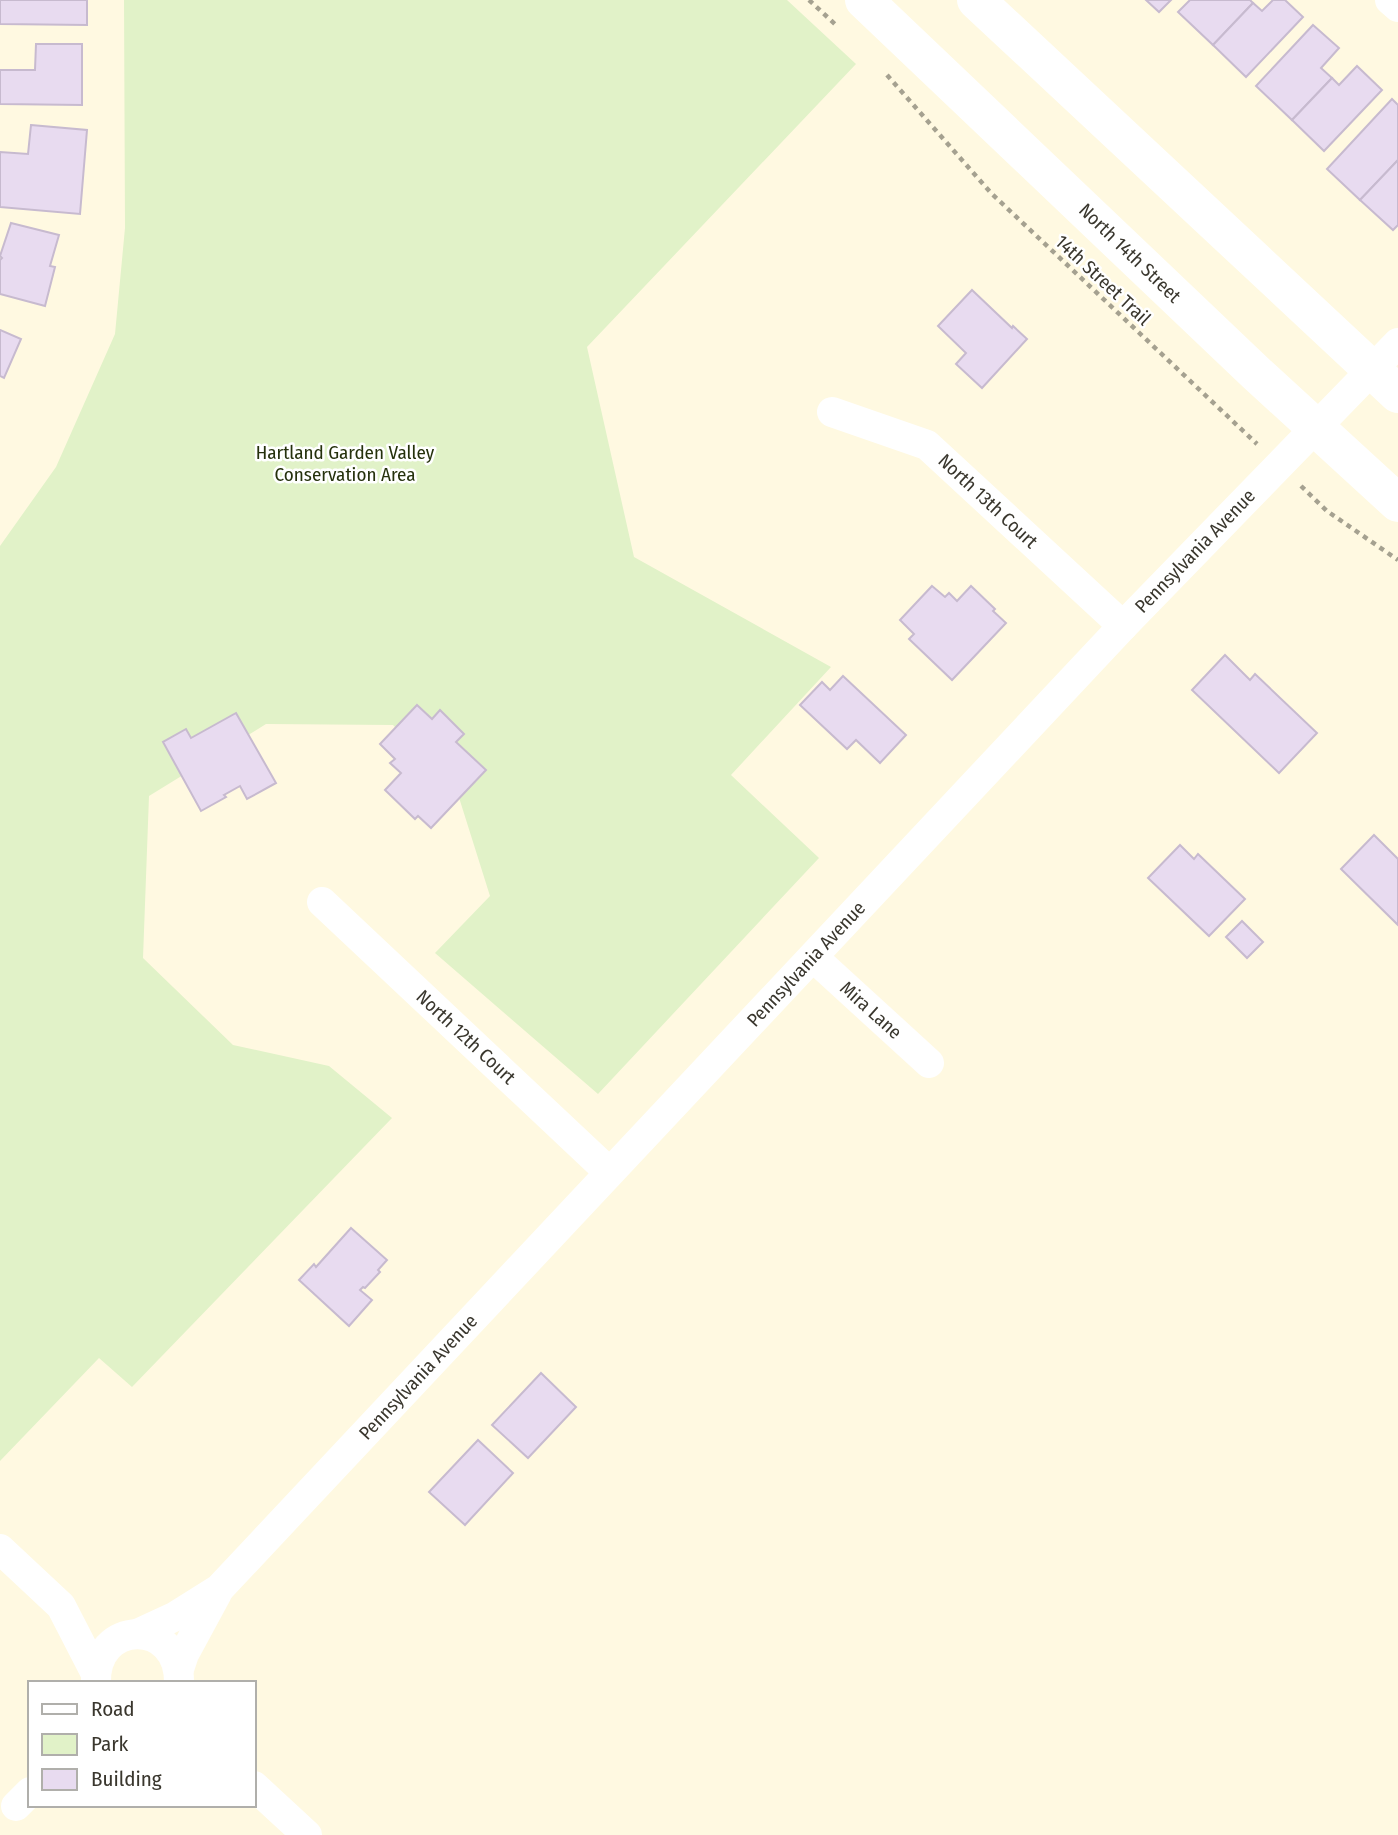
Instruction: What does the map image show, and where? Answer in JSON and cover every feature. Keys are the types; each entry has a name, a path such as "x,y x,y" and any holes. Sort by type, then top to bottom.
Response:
{"main road":[{"name":"North 14th Street","path":"864,0 1398,503"},
{"path":"975,0 1385,382"}],"street":[{"path":"1390,0 1398,7"},
{"name":"Pennsylvania Avenue","path":"179,1678 184,1654 219,1589 1278,464 1316,427 1385,382 1398,343"},
{"name":"North 13th Court","path":"832,412 927,445 1123,626"},
{"name":"North 12th Court","path":"322,902 609,1172"},
{"name":"Mira Lane","path":"813,957 929,1063"},
{"path":"0,1549 61,1606 94,1621 134,1634 157,1638 175,1657 179,1678"},
{"name":"Pennsylvania Avenue","path":"96,1678 100,1657 118,1638 176,1616 219,1589"},
{"path":"61,1606 96,1678"},
{"path":"256,1788 307,1835"}],"path":[{"path":"809,0 845,34"},
{"name":"14th Street Trail","path":"881,69 991,193 1327,511 1398,560"}],"green space":[{"name":"Hartland Garden Valley Conservation Area","path":"124,0 787,0 856,64 587,347 634,557 831,667 731,775 819,858 598,1094 435,953 490,896 456,788 393,725 266,724 149,796 143,958 233,1045 329,1066 392,1118 132,1387 99,1358 0,1461 0,546 56,467 115,334 125,228"}],"building":[{"path":"0,0 87,0 87,25 0,24"},
{"path":"1146,0 1171,0 1159,12"},
{"path":"1190,0 1250,0 1253,3 1213,45 1178,12"},
{"path":"1273,0 1285,0 1303,17 1246,77 1213,45 1253,3 1262,11"},
{"path":"1313,25 1339,48 1321,68 1332,78 1292,120 1256,86"},
{"path":"36,44 82,44 82,105 0,104 0,70 35,70"},
{"path":"1357,66 1382,90 1324,151 1292,120 1332,78 1339,85"},
{"path":"1392,99 1398,105 1398,160 1360,200 1327,169"},
{"path":"31,125 87,130 80,214 0,207 0,152 28,154"},
{"path":"1398,160 1398,225 1393,230 1360,200"},
{"path":"11,223 59,235 50,266 55,267 45,306 0,294 0,256"},
{"path":"972,290 1027,339 982,388 956,364 966,353 938,326"},
{"path":"0,330 21,339 4,378 0,376"},
{"path":"932,586 945,597 949,593 957,601 971,586 1006,623 952,680 909,639 914,634 900,620"},
{"path":"1225,655 1250,680 1255,674 1317,733 1279,773 1192,690"},
{"path":"843,676 906,735 880,763 856,740 847,749 800,705 822,682 830,690"},
{"path":"417,705 432,719 440,710 464,734 456,742 486,770 431,828 418,816 415,819 385,790 401,773 390,763 395,759 380,744"},
{"path":"236,713 276,783 247,799 240,786 201,811 163,742 186,729 191,738"},
{"path":"1374,835 1398,859 1398,925 1341,869"},
{"path":"1180,845 1194,859 1198,854 1245,899 1209,936 1148,878"},
{"path":"1242,921 1263,942 1247,958 1226,937"},
{"path":"351,1228 387,1260 378,1270 380,1272 360,1290 372,1300 349,1326 299,1280 314,1264 316,1267"},
{"path":"541,1373 576,1407 528,1458 492,1425"},
{"path":"478,1440 513,1473 465,1525 429,1492"}]}
